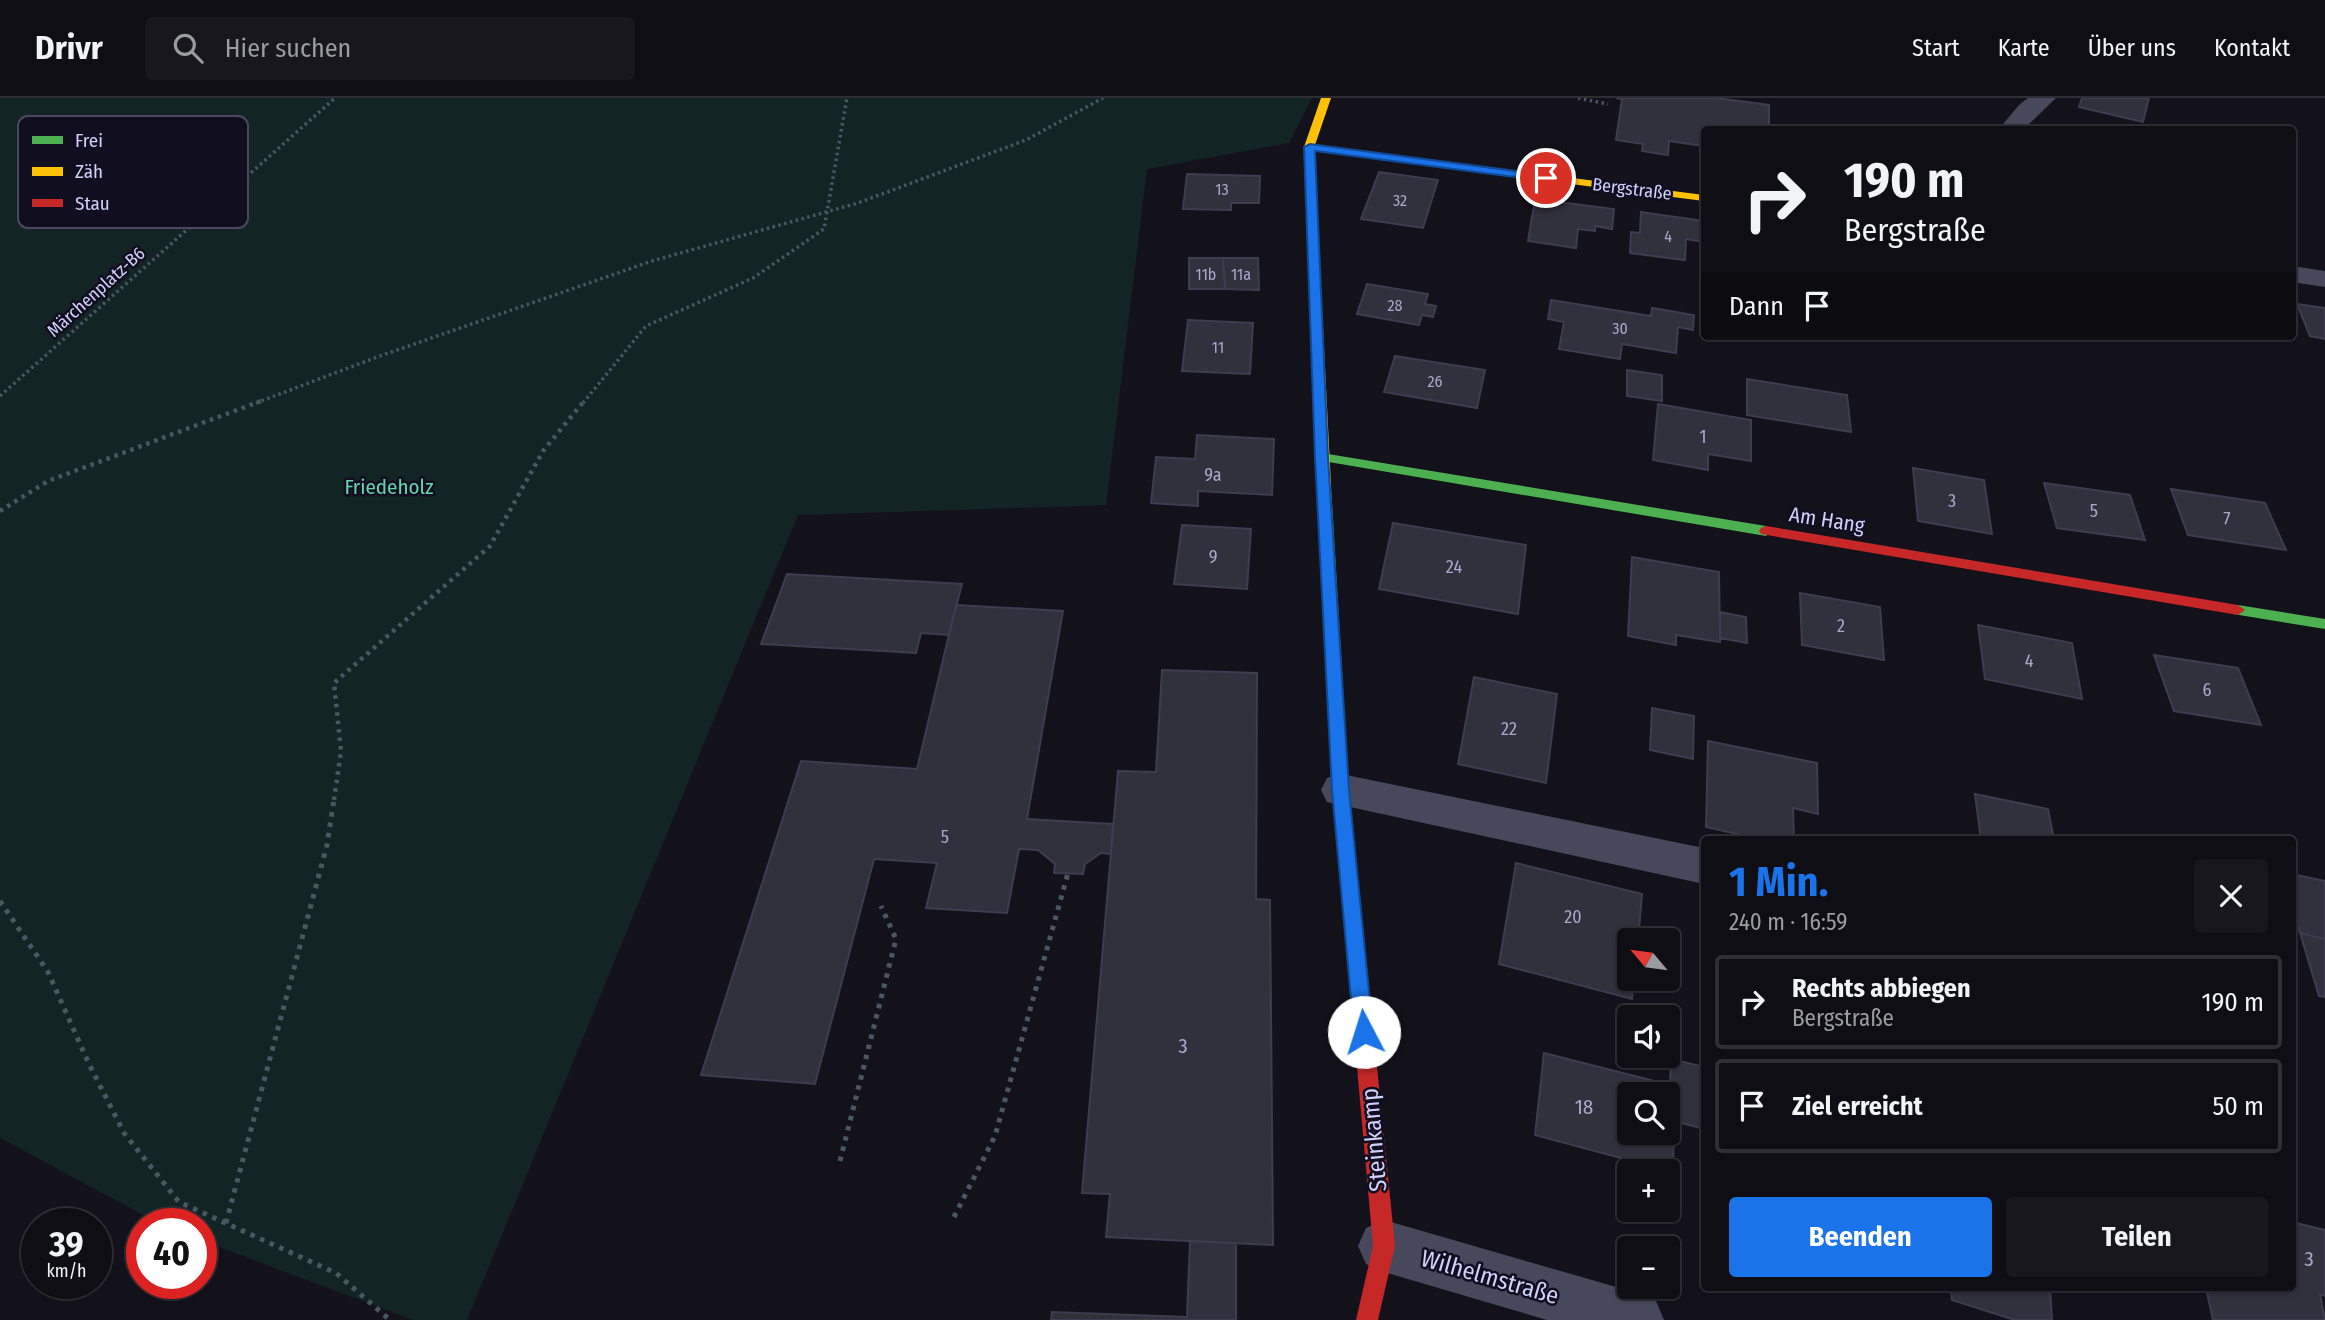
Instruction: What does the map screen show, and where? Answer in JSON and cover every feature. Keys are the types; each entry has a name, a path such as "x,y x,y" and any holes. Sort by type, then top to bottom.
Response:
{"street":[{"name":"Steinkamp","path":"1326,98 1310,147 1322,457 1341,790 1384,1246 1367,1320"},
{"path":"2013,126 2027,110 2043,98"},
{"name":"Bergstraße","path":"1310,147 1701,198"},
{"path":"2296,275 2325,279"},
{"name":"Am Hang","path":"1322,457 2325,624"},
{"path":"1341,790 1701,865"},
{"name":"Wilhelmstraße","path":"1384,1246 1637,1320"}],"path":[{"name":"Märchenplatz-B6","path":"248,175 335,98"},
{"path":"226,1223 327,845 341,751 334,683 490,546 542,451 646,327 753,278 824,229 847,98"},
{"path":"0,511 48,481 380,356 652,261 858,203 1026,140 1103,98"},
{"path":"1578,98 1608,104"},
{"name":"Märchenplatz-B6","path":"0,396 189,228"},
{"path":"954,1217 995,1136 1068,873"},
{"path":"0,901 48,972 89,1064 124,1133 179,1202 336,1273 390,1320"},
{"path":"840,1161 896,939 881,906"}],"green space":[{"name":"Friedeholz","path":"0,98 1312,98 1289,143 1147,169 1106,505 798,515 467,1320 413,1320 217,1246 217,1208 130,1208 0,1138"}],"building":[{"path":"1616,98 1716,98 1769,105 1769,126 1701,126 1701,146 1669,141 1668,155 1642,151 1643,144 1616,140 1622,99"},
{"path":"2082,98 2149,98 2143,122 2079,107"},
{"path":"1379,172 1438,180 1423,228 1361,219"},
{"path":"1187,174 1260,176 1259,203 1231,203 1231,210 1183,209"},
{"path":"1535,199 1614,209 1612,229 1595,226 1595,231 1578,229 1576,248 1528,241"},
{"path":"1641,212 1701,221 1701,242 1686,239 1685,260 1630,253 1631,232 1640,233"},
{"path":"1189,258 1223,258 1225,289 1189,289"},
{"path":"1223,258 1258,258 1259,290 1225,289"},
{"path":"1367,284 1428,294 1425,304 1436,306 1433,317 1422,315 1419,325 1357,314"},
{"path":"1551,300 1651,316 1652,308 1694,315 1693,330 1678,327 1676,353 1622,344 1620,359 1559,349 1564,322 1548,319"},
{"path":"2297,304 2325,308 2325,339 2310,336"},
{"path":"1188,320 1253,323 1250,374 1182,371"},
{"path":"1395,356 1485,370 1477,408 1384,392"},
{"path":"1627,370 1662,375 1662,401 1627,396"},
{"path":"1747,379 1847,395 1851,432 1747,415"},
{"path":"1658,404 1751,420 1751,461 1708,454 1708,470 1653,460"},
{"path":"1197,435 1274,439 1272,495 1198,491 1198,506 1151,503 1156,457 1195,459"},
{"path":"1913,468 1984,480 1992,534 1918,521"},
{"path":"2044,483 2130,495 2145,540 2057,528"},
{"path":"2171,489 2265,503 2286,550 2188,535"},
{"path":"1393,523 1526,545 1518,614 1379,589"},
{"path":"1182,525 1251,529 1247,589 1174,584"},
{"path":"1632,557 1719,572 1720,642 1676,635 1676,645 1628,636"},
{"path":"787,574 962,584 949,635 921,633 916,653 761,644"},
{"path":"1800,593 1880,607 1884,660 1802,645"},
{"path":"956,605 1063,611 1027,819 1113,824 1111,854 1101,853 1085,864 1083,874 1054,873 1055,864 1038,850 1019,849 1007,913 926,908 937,863 874,859 815,1084 701,1075 801,761 917,769"},
{"path":"1720,612 1746,617 1747,643 1720,638"},
{"path":"1978,625 2072,643 2082,699 1985,679"},
{"path":"2154,655 2238,668 2261,725 2174,711"},
{"path":"1162,670 1257,673 1256,899 1270,900 1273,1245 1106,1237 1110,1194 1082,1193 1118,771 1156,772"},
{"path":"1474,677 1557,694 1546,783 1458,764"},
{"path":"1652,708 1694,716 1693,759 1650,750"},
{"path":"1708,741 1817,763 1818,814 1793,808 1794,836 1746,836 1706,827"},
{"path":"1975,794 2048,809 2053,836 1980,836"},
{"path":"1516,863 1642,894 1639,928 1617,928 1617,991 1633,991 1632,999 1499,964"},
{"path":"2296,875 2325,881 2325,939 2300,933 2296,921"},
{"path":"2300,933 2325,939 2325,997 2319,996"},
{"path":"1544,1053 1658,1082 1617,1082 1617,1145 1674,1145 1673,1159 1625,1159 1535,1135"},
{"path":"1680,1061 1701,1066 1701,1128 1680,1123 1680,1082 1670,1082 1671,1068 1680,1068"},
{"path":"2296,1223 2325,1230 2325,1296 2320,1294 2325,1320 2213,1320 2207,1291 2296,1291"},
{"path":"1190,1241 1236,1243 1236,1320 1051,1320 1052,1312 1187,1317"},
{"path":"1951,1291 2050,1291 2052,1320 2015,1320 1952,1300"}],"traffic: fast":[{"path":"1322,457 1766,531"},
{"path":"1324,485 1341,790 1350,888"},
{"path":"2238,610 2325,624"}],"traffic: slow":[{"path":"1324,485 1309,147 1326,98"},
{"path":"1309,147 1701,198"}],"traffic: jam":[{"path":"1766,531 2238,610"},
{"path":"1350,888 1384,1246 1367,1320"}],"route":[{"path":"1364,1032 1341,790 1322,457 1310,147 1546,178"}]}
